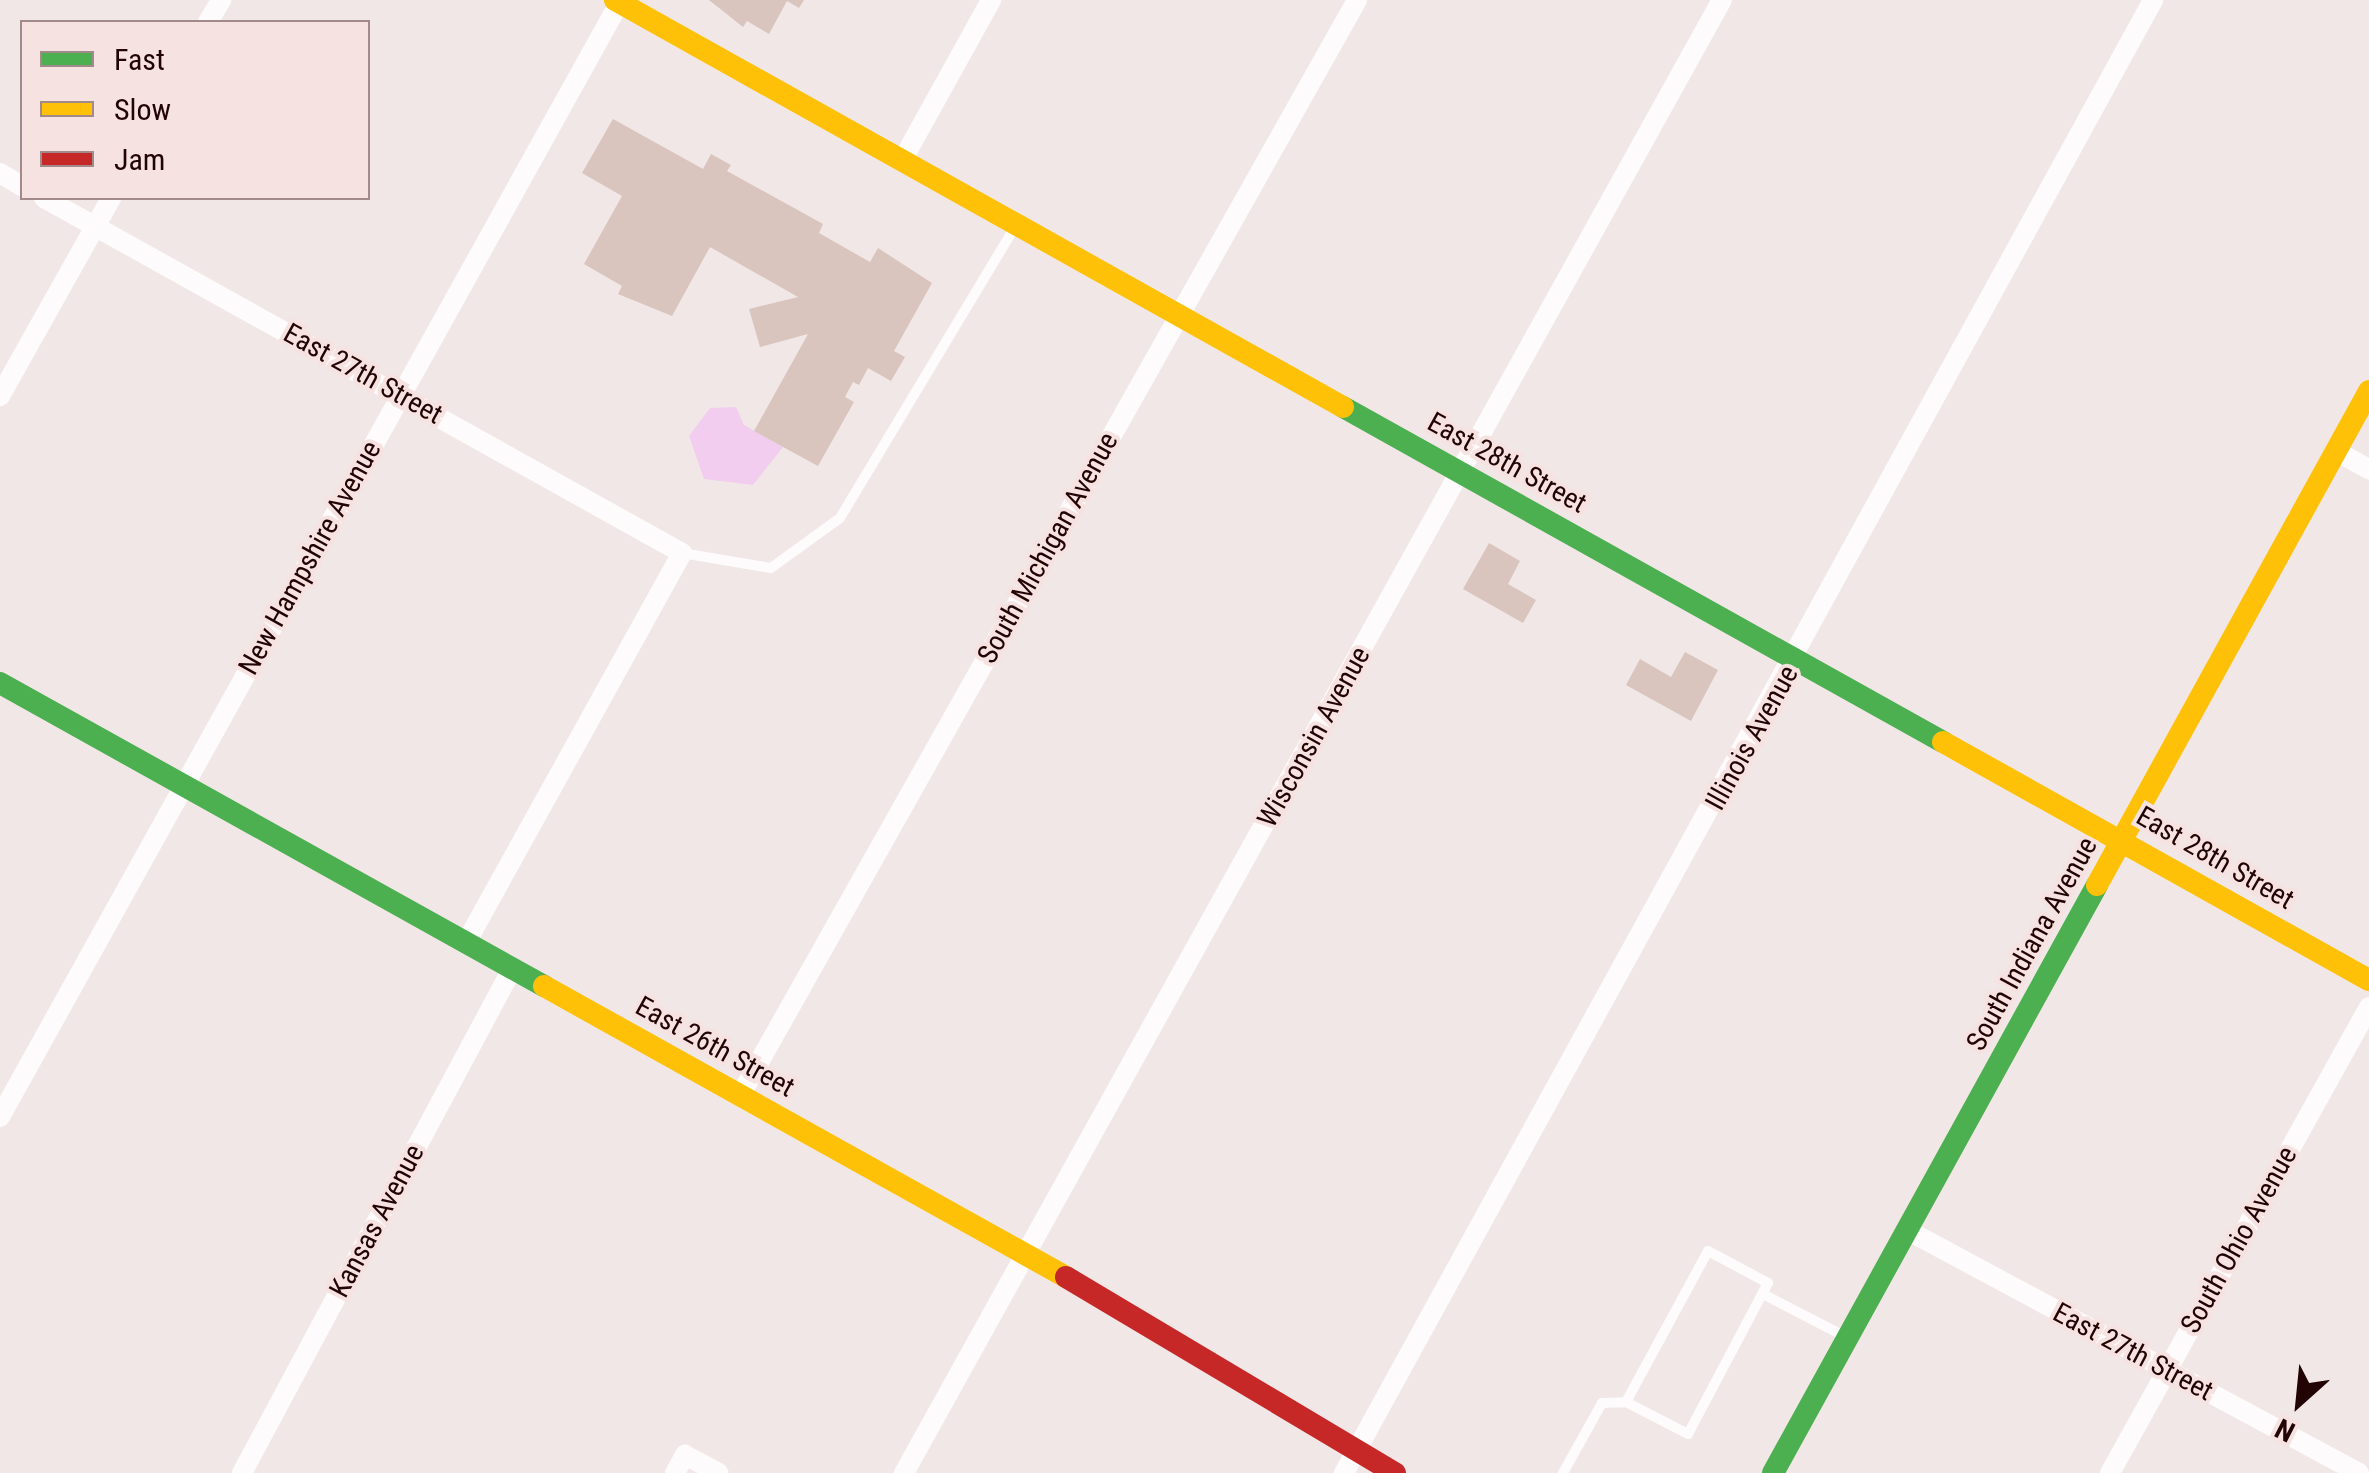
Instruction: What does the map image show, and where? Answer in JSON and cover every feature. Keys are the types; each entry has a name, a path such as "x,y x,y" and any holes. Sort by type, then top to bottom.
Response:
{"street":[{"path":"902,160 992,0"},
{"name":"South Michigan Avenue","path":"740,1096 1356,0"},
{"name":"Wisconsin Avenue","path":"904,1473 1722,0"},
{"name":"Illinois Avenue","path":"1344,1473 1796,658 2154,0"},
{"name":"East 28th Street","path":"618,1 2369,980"},
{"name":"New Hampshire Avenue","path":"0,1117 618,1"},
{"name":"East 27th Street","path":"48,200 682,553"},
{"path":"0,396 109,200"},
{"name":"South Indiana Avenue","path":"1773,1473 2369,391"},
{"path":"2336,451 2369,469"},
{"path":"466,943 682,553"},
{"name":"East 26th Street","path":"0,683 1026,1254 1359,1446 1395,1473"},
{"name":"Kansas Avenue","path":"242,1473 512,969"},
{"name":"South Ohio Avenue","path":"2110,1473 2369,1007"},
{"name":"East 27th Street","path":"1907,1230 2359,1473"},
{"path":"675,1473 685,1455 719,1473"}],"lane":[{"path":"682,553 770,568 840,518 1018,223"},
{"path":"1563,1473 1602,1403 1626,1402 1688,1434 1768,1283 1708,1251 1626,1402"},
{"path":"1762,1294 1848,1338"}],"shaded area":[{"path":"736,407 744,425 783,447 753,485 704,479 689,436 710,408"}],"building":[{"path":"709,0 804,0 799,8 787,1 769,34 747,21 743,27"},
{"path":"613,119 703,169 711,154 731,165 727,171 823,224 819,233 870,262 878,248 932,283 894,351 905,357 891,381 868,368 859,385 853,382 845,397 854,402 818,466 754,431 808,334 760,347 749,309 798,297 710,247 672,316 618,294 622,286 584,264 622,196 582,173"},
{"path":"1489,543 1520,561 1508,584 1536,600 1523,623 1463,589"},
{"path":"1685,652 1718,670 1691,721 1626,685 1640,659 1671,677"}],"traffic: fast":[{"path":"1343,407 1943,742"},
{"path":"0,683 544,986"},
{"path":"1773,1473 2097,885"}],"traffic: slow":[{"path":"615,0 1343,407"},
{"path":"2097,885 2369,391"},
{"path":"1943,742 2369,980"},
{"path":"544,986 1066,1277"}],"traffic: jam":[{"path":"1066,1277 1395,1473"}]}
